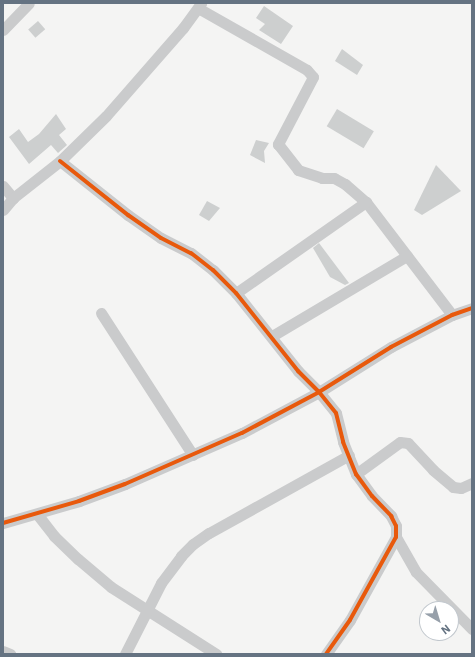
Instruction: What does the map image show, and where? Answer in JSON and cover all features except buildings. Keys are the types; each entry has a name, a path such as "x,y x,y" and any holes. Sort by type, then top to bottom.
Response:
{"street":[{"path":"3,30 29,3"},
{"path":"3,210 13,198 60,161 106,116 200,6 307,70 313,77 278,144 298,170 322,178 334,178 345,184 366,202 452,315"},
{"path":"60,161 128,215 160,238 191,253 213,270 236,293 272,336 298,371 319,392 336,413 348,455 356,474 372,496 391,516 396,526 396,537 350,620 326,654"},
{"path":"3,186 13,198"},
{"path":"236,293 366,202"},
{"path":"272,336 407,256"},
{"path":"3,523 79,501 125,484 242,433 319,392 391,347 452,315 472,308"},
{"path":"101,313 193,455"},
{"path":"356,474 400,442 408,443 432,470 453,486 461,488 472,483"},
{"path":"125,654 161,583 181,556 193,544 209,533 348,455"},
{"path":"37,514 54,536 111,587 216,654"},
{"path":"396,537 416,572 472,629"},
{"path":"3,651 10,654"}],"cycle path":[{"path":"60,161 128,215 161,238 191,253 213,270 236,293 298,371 319,392 336,413 343,442 356,474 372,496 391,516 396,526 396,537 350,620 326,654"},
{"path":"3,523 79,501 125,484 242,433 319,392 391,347 452,315 472,308"}]}
